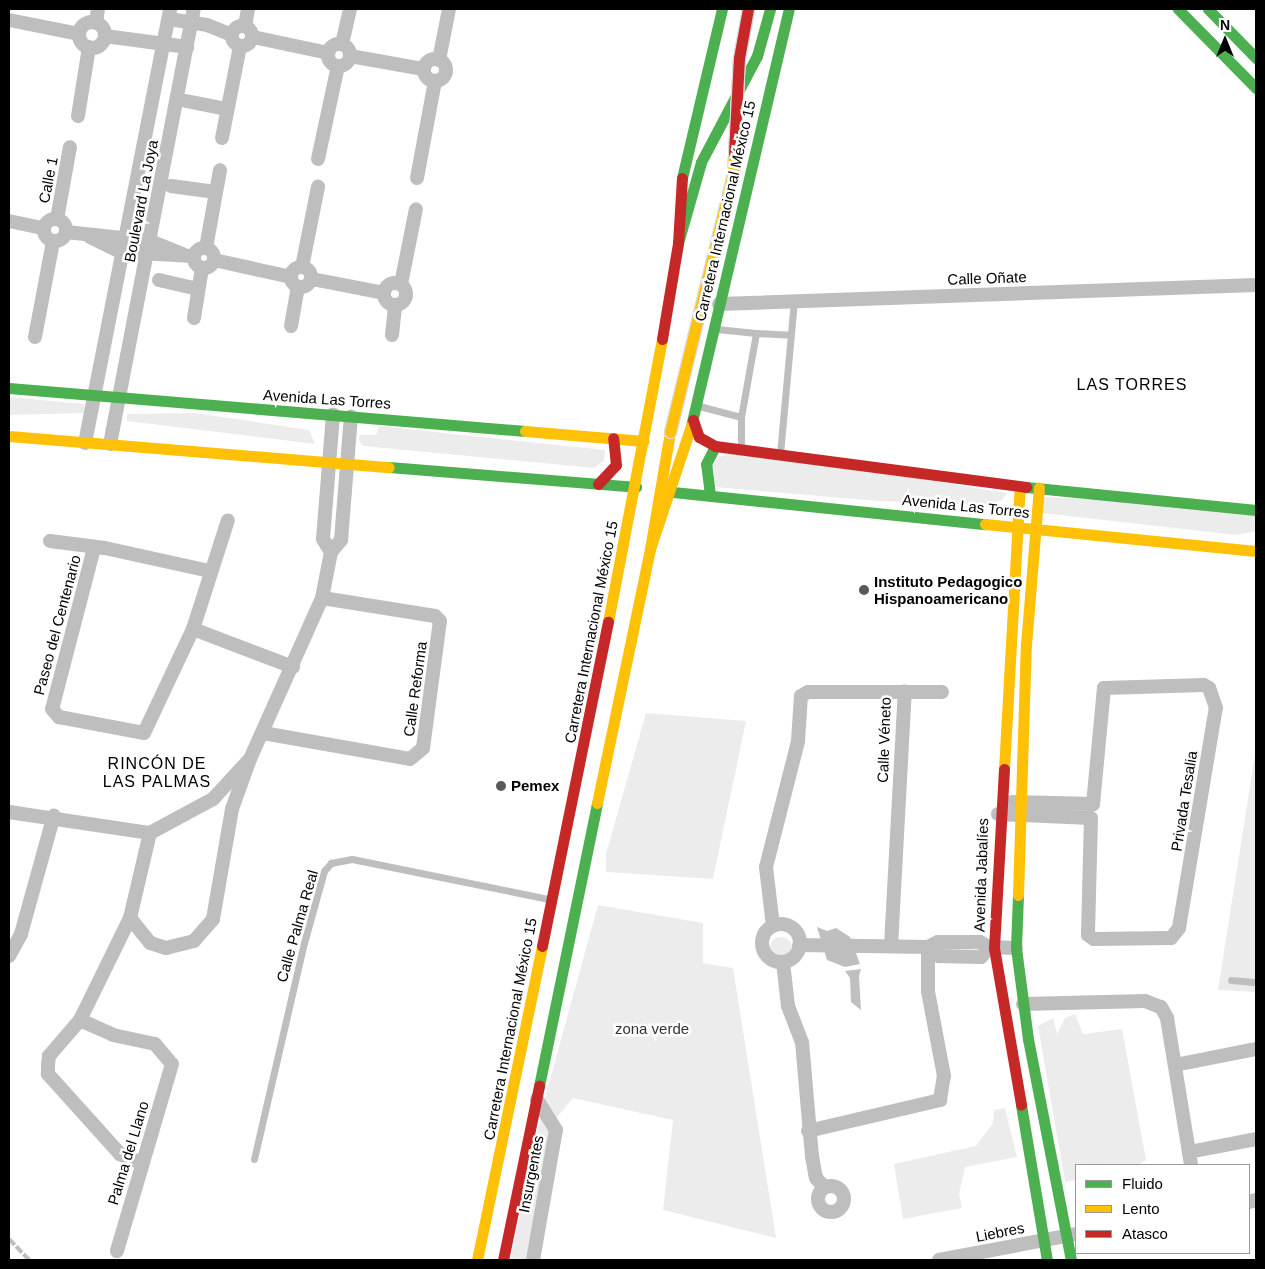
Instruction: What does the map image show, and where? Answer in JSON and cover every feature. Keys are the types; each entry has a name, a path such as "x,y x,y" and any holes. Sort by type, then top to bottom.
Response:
{"main road":[{"name":"Carretera Internacional México 15","path":"477,1260 636,487 678,243 681,183 722,9"},
{"path":"503,1260 650,549 670,432 733,173 739,58 748,9"},
{"path":"678,243 701,162 757,56 770,9"},
{"name":"Carretera Internacional México 15","path":"674,492 693,420 789,9"},
{"path":"1178,9 1256,88"},
{"path":"1208,9 1256,58"},
{"path":"1239,21 1256,40"},
{"name":"Avenida Las Torres","path":"9,388 120,399 333,414 644,441"},
{"path":"693,420 699,437 715,446 706,464 710,495"},
{"path":"9,436 636,487"},
{"path":"598,484 616,465 613,438"},
{"name":"Avenida Las Torres","path":"715,446 1020,486 1256,510"},
{"name":"Avenida Jabalíes","path":"1020,486 998,808 991,948 1047,1260"},
{"path":"1039,488 1035,528 1020,809 1016,948 1028,1039 1071,1235 1071,1260"},
{"path":"650,549 674,492"},
{"name":"Avenida Las Torres","path":"674,492 1256,551"},
{"path":"1007,1044 1028,1039"}],"street":[{"path":"248,9 249,32"},
{"path":"328,53 342,44 350,9"},
{"path":"417,178 435,81 445,75 439,60 449,9"},
{"path":"79,34 85,24 97,16 105,36"},
{"path":"168,18 192,20 232,38 249,32 328,53 338,66"},
{"name":"Boulevard La Joya","path":"96,396 124,236 168,18"},
{"path":"9,20 79,34 89,47 78,116"},
{"name":"Boulevard La Joya","path":"120,399 192,20"},
{"path":"105,36 186,52"},
{"path":"89,47 100,45 105,36"},
{"path":"222,138 227,109 232,38"},
{"path":"342,44 350,56 424,69 435,81"},
{"path":"318,159 338,66 350,56"},
{"path":"424,69 427,63 439,60"},
{"path":"186,101 227,109"},
{"name":"Calle 1","path":"57,218 70,147"},
{"path":"220,170 206,248 214,260 294,282 304,287 312,279"},
{"path":"171,186 216,192"},
{"path":"291,326 294,282 302,267 318,188"},
{"path":"395,306 405,300 401,284 416,209"},
{"path":"43,228 57,218 66,232 90,237 124,236 150,241 188,255 202,268"},
{"path":"9,221 43,228 53,242"},
{"path":"35,337 53,242 66,232"},
{"path":"90,237 121,252 148,256 188,255 206,248"},
{"path":"194,318 202,268 214,260"},
{"path":"302,267 312,279 384,293 395,306 392,335"},
{"path":"159,280 198,289"},
{"path":"384,293 390,284 401,284"},
{"name":"Calle Oñate","path":"719,304 1256,285"},
{"path":"84,443 96,396"},
{"path":"110,444 120,399"},
{"path":"331,552 323,539 333,414"},
{"path":"130,918 150,943 166,948 194,941 212,919 232,810 250,759 293,667 322,598 331,552 341,540 351,416"},
{"path":"228,520 210,571 212,580 193,629 293,667"},
{"path":"50,541 210,571"},
{"name":"Paseo del Centenario","path":"94,548 52,709 59,717 144,733 193,629"},
{"name":"Calle Reforma","path":"263,733 410,759 423,748 440,621 435,616 322,598"},
{"name":"Privada Tesalia","path":"1109,686 1209,688 1216,708 1180,928 1171,938 1104,940 1088,935 1091,818 1020,809 1093,804 1100,692 1109,686"},
{"path":"905,691 942,692"},
{"name":"Calle Véneto","path":"773,926 766,867 798,741 801,696 808,692 905,691 891,946"},
{"path":"9,812 54,815 150,833 213,799 250,759"},
{"path":"213,799 226,800 232,810"},
{"path":"998,808 1020,809"},
{"path":"9,956 21,934 54,815"},
{"path":"141,1163 120,1154 48,1074 48,1065 49,1056 80,1020 130,918 150,833"},
{"path":"773,926 792,928 800,945 796,954 783,962 772,960 762,946 764,934 773,926"},
{"path":"800,945 929,947 955,942 980,942 991,948 1016,948"},
{"path":"808,1131 940,1100 944,1076 928,991 929,947"},
{"path":"783,962 788,1006 802,1042 808,1131 816,1178 824,1187"},
{"path":"1023,1004 1153,1002 1167,1018 1190,1159 1256,1139"},
{"name":"Palma del Llano","path":"80,1020 113,1035 156,1044 172,1064 116,1251"},
{"path":"1175,1065 1256,1049"},
{"name":"Insurgentes","path":"534,1260 556,1130 537,1099"},
{"name":"Liebres","path":"939,1260 1071,1235"}],"lane":[{"path":"780,454 794,301"},
{"path":"713,329 790,335"},
{"path":"741,450 740,417 756,333"},
{"path":"696,406 740,417"},
{"name":"Calle Palma Real","path":"254,1159 306,936 324,871 331,863 352,859 551,900"},
{"path":"1232,980 1256,982"}],"green space":[{"path":"9,397 84,404 85,413 9,415"},
{"path":"196,413 309,430 315,444 127,421 127,414"},
{"path":"379,426 605,450 604,461 594,468 363,446 359,441 359,435 376,435"},
{"path":"741,450 1007,493 1002,500 987,505 877,501 715,487 713,465 719,457"},
{"path":"1043,497 1256,507 1256,531 1236,535 1042,513"},
{"path":"646,713 746,721 713,879 606,872 606,854"},
{"path":"1256,748 1256,992 1218,990"},
{"name":"zona verde","path":"598,905 703,923 703,963 733,968 776,1238 663,1210 673,1120 573,1098 554,1121 534,1260 510,1260 544,1101"},
{"path":"777,937 785,937 792,944 792,952 785,959 777,959 770,952 770,944"},
{"path":"1075,1014 1083,1034 1122,1029 1146,1160 1139,1164 1075,1164 1075,1180 1065,1182 1038,1026 1053,1018 1057,1034 1065,1018"},
{"path":"1005,1108 1017,1157 965,1167 959,1194 962,1208 903,1219 894,1164 976,1146 993,1123 994,1110"}],"shaded area":[{"path":"817,927 827,931 836,928 850,937 860,964 845,967 827,960"},
{"path":"861,969 859,976 861,1010 851,1002 850,978 845,971"}],"railway":[{"path":"9,1239 29,1260"}],"traffic: fast":[{"path":"682,178 722,9"},
{"path":"678,243 701,162 757,56 770,9"},
{"path":"691,426 789,9"},
{"path":"1178,9 1256,88"},
{"path":"1208,9 1256,58"},
{"path":"9,388 525,431"},
{"path":"710,495 706,464 715,446"},
{"path":"389,467 636,487"},
{"path":"1026,487 1256,510"},
{"path":"673,492 985,524"},
{"path":"539,1086 597,803"},
{"path":"1018,895 1016,948 1028,1039 1071,1260"},
{"path":"1021,1105 1047,1260"}],"traffic: slow":[{"path":"670,432 733,173 734,153"},
{"path":"608,622 662,339"},
{"path":"597,803 650,549 691,426"},
{"path":"525,431 644,441"},
{"path":"650,549 670,432"},
{"path":"9,436 389,467"},
{"path":"1004,769 1020,486"},
{"path":"1018,895 1026,645 1039,488"},
{"path":"985,524 1256,551"},
{"path":"477,1260 542,946"}],"traffic: jam":[{"path":"734,153 739,58 748,9"},
{"path":"662,339 678,243 682,178"},
{"path":"693,420 699,437 715,446 1026,487"},
{"path":"598,484 616,465 613,438"},
{"path":"542,946 608,622"},
{"path":"1004,769 994,948 1021,1105"},
{"path":"503,1260 539,1086"}],"place":[{"name":"Instituto Pedagogico Hispanoamericano","path":"864,590"},
{"name":"Pemex","path":"501,786"}],"district":[{"name":"LAS TORRES","path":"1132,385"},
{"name":"RINCÓN DE LAS PALMAS","path":"157,773"}]}
